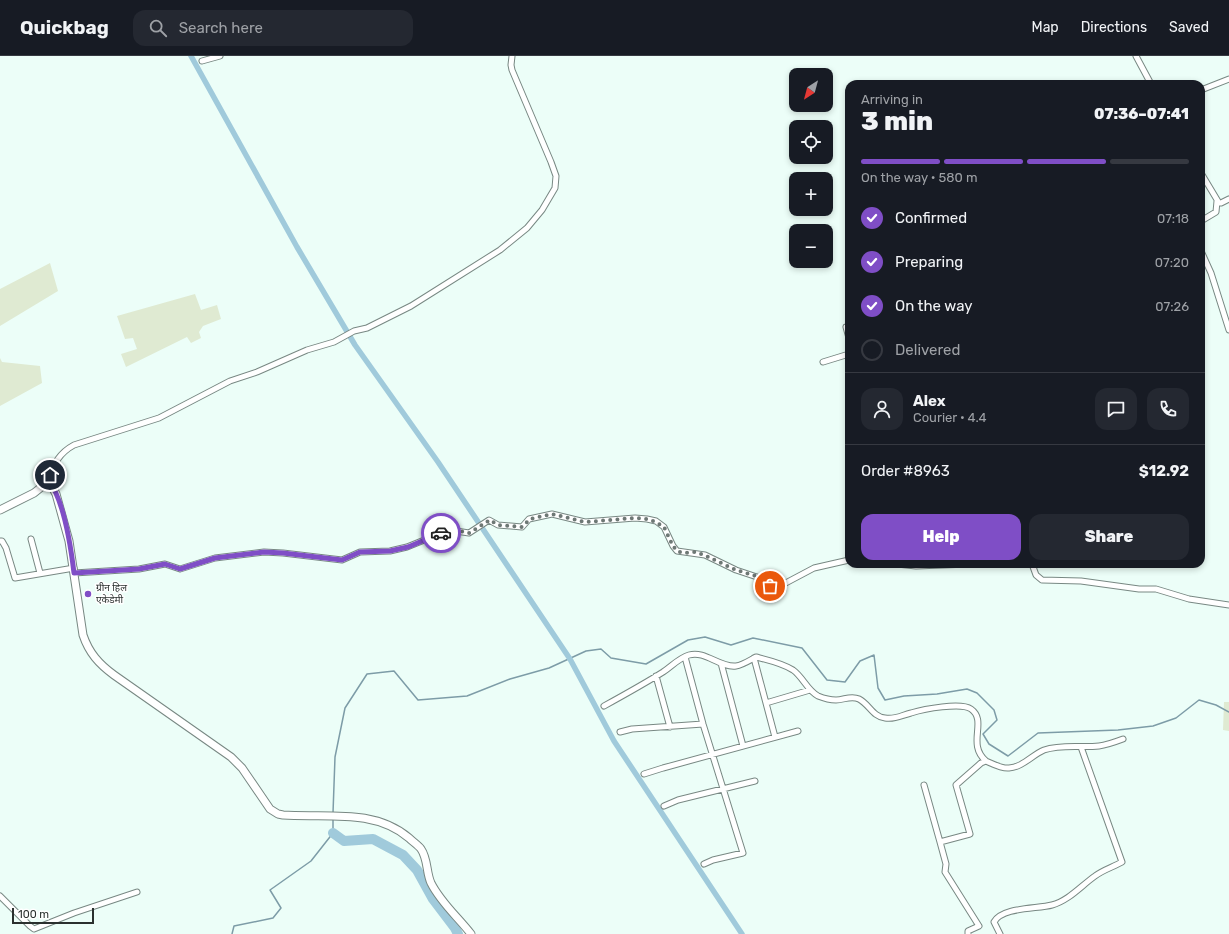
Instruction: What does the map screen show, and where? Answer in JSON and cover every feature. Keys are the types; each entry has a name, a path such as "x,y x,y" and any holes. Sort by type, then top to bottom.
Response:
{"street":[{"path":"202,61 220,56"},
{"path":"471,934 439,897 431,882 425,857 420,848 404,834 386,824 365,818 283,815 274,812 266,805 242,768 231,757 114,675 97,661 83,635 74,570 64,518 56,494 49,481 51,471 57,459 63,452 74,445 159,418 230,381 257,372 306,350 337,341 354,331 367,328 411,306 500,250 527,228 551,197 556,185 556,176 512,70 512,56"},
{"path":"1136,56 1149,80"},
{"path":"1205,88 1229,79"},
{"path":"1205,180 1217,200 1221,203 1229,199"},
{"path":"1205,219 1216,212 1217,200"},
{"path":"1205,260 1211,273 1229,330"},
{"path":"823,362 845,355"},
{"path":"0,510 34,493 49,481"},
{"path":"0,541 2,541 6,548 15,578 40,573 74,570 139,569 165,564 180,569 215,558 264,552 342,560 360,552 390,551 408,547 444,532 456,530 469,533 490,520 498,525 522,527 530,519 552,514 585,522 635,518 647,519 664,527 677,551 683,553 695,552 704,555 736,570 756,576 775,588 814,568 845,561"},
{"path":"31,539 40,573"},
{"path":"1033,568 1036,575 1042,580 1081,581 1139,589 1156,589 1189,599 1229,605"},
{"path":"604,706 656,676 679,659 690,654 699,655 721,663 736,666 756,657 793,670 810,690 818,696 836,700 855,697 863,701 874,713 886,719 896,718 912,712 935,708 952,706 971,709 978,718 977,747 980,755 986,761 1005,769 1021,765 1031,757 1044,750 1063,746 1101,746 1123,739"},
{"path":"685,657 712,754 744,853 713,860 704,864"},
{"path":"754,658 775,737"},
{"path":"721,663 743,746"},
{"path":"656,676 670,727"},
{"path":"766,704 810,690"},
{"path":"620,732 632,729 703,724"},
{"path":"644,774 798,731"},
{"path":"1000,934 994,922 996,918 1013,911 1046,906 1059,902 1096,875 1122,862 1081,747"},
{"path":"940,842 970,834 956,784 986,761"},
{"path":"664,806 678,800 755,780"},
{"path":"924,786 946,864 946,872 979,926 968,931 968,934"},
{"path":"0,896 34,929 74,913 137,892"}],"green space":[{"path":"50,263 58,291 0,326 0,289"},
{"path":"195,294 201,310 217,305 221,319 203,326 199,332 201,338 191,343 187,337 126,367 121,354 137,349 133,338 125,339 117,316"},
{"path":"0,358 2,362 40,366 42,383 0,406"},
{"path":"1224,702 1229,702 1229,731 1223,730"}],"waterway":[{"path":"191,56 297,247 355,345 438,462 570,659 614,741 742,934"},
{"path":"333,813 335,757 345,708 367,674 394,671 418,700 467,696 510,679 549,668 586,651 601,649 611,658 646,664 688,640 705,637 731,645 753,638 802,648 827,680 845,682 860,661 874,655 878,688 885,700 904,696 937,694 967,689 977,693 994,710 997,720 983,734 989,744 1008,756 1038,733 1118,730 1153,726 1176,718 1199,700 1216,705 1229,712"},
{"path":"232,934 234,926 273,918 281,908 270,890 311,861 333,833 333,817"},
{"path":"333,833 344,841 373,839 403,855 417,870 433,899 458,934"}],"way so far":[{"path":"441,533 456,530 469,533 490,520 498,525 522,527 530,519 552,514 575,521 585,522 635,518 647,519 652,520 664,527 677,551 683,553 700,553 736,570 756,576 770,586"}],"place":[{"name":"ग्रीन हिल एकेडेमी","path":"88,594"}],"route":[{"path":"50,475 49,481 56,494 64,518 74,573 139,569 165,564 180,569 215,558 264,552 342,560 360,552 390,551 408,547 441,533"}]}
